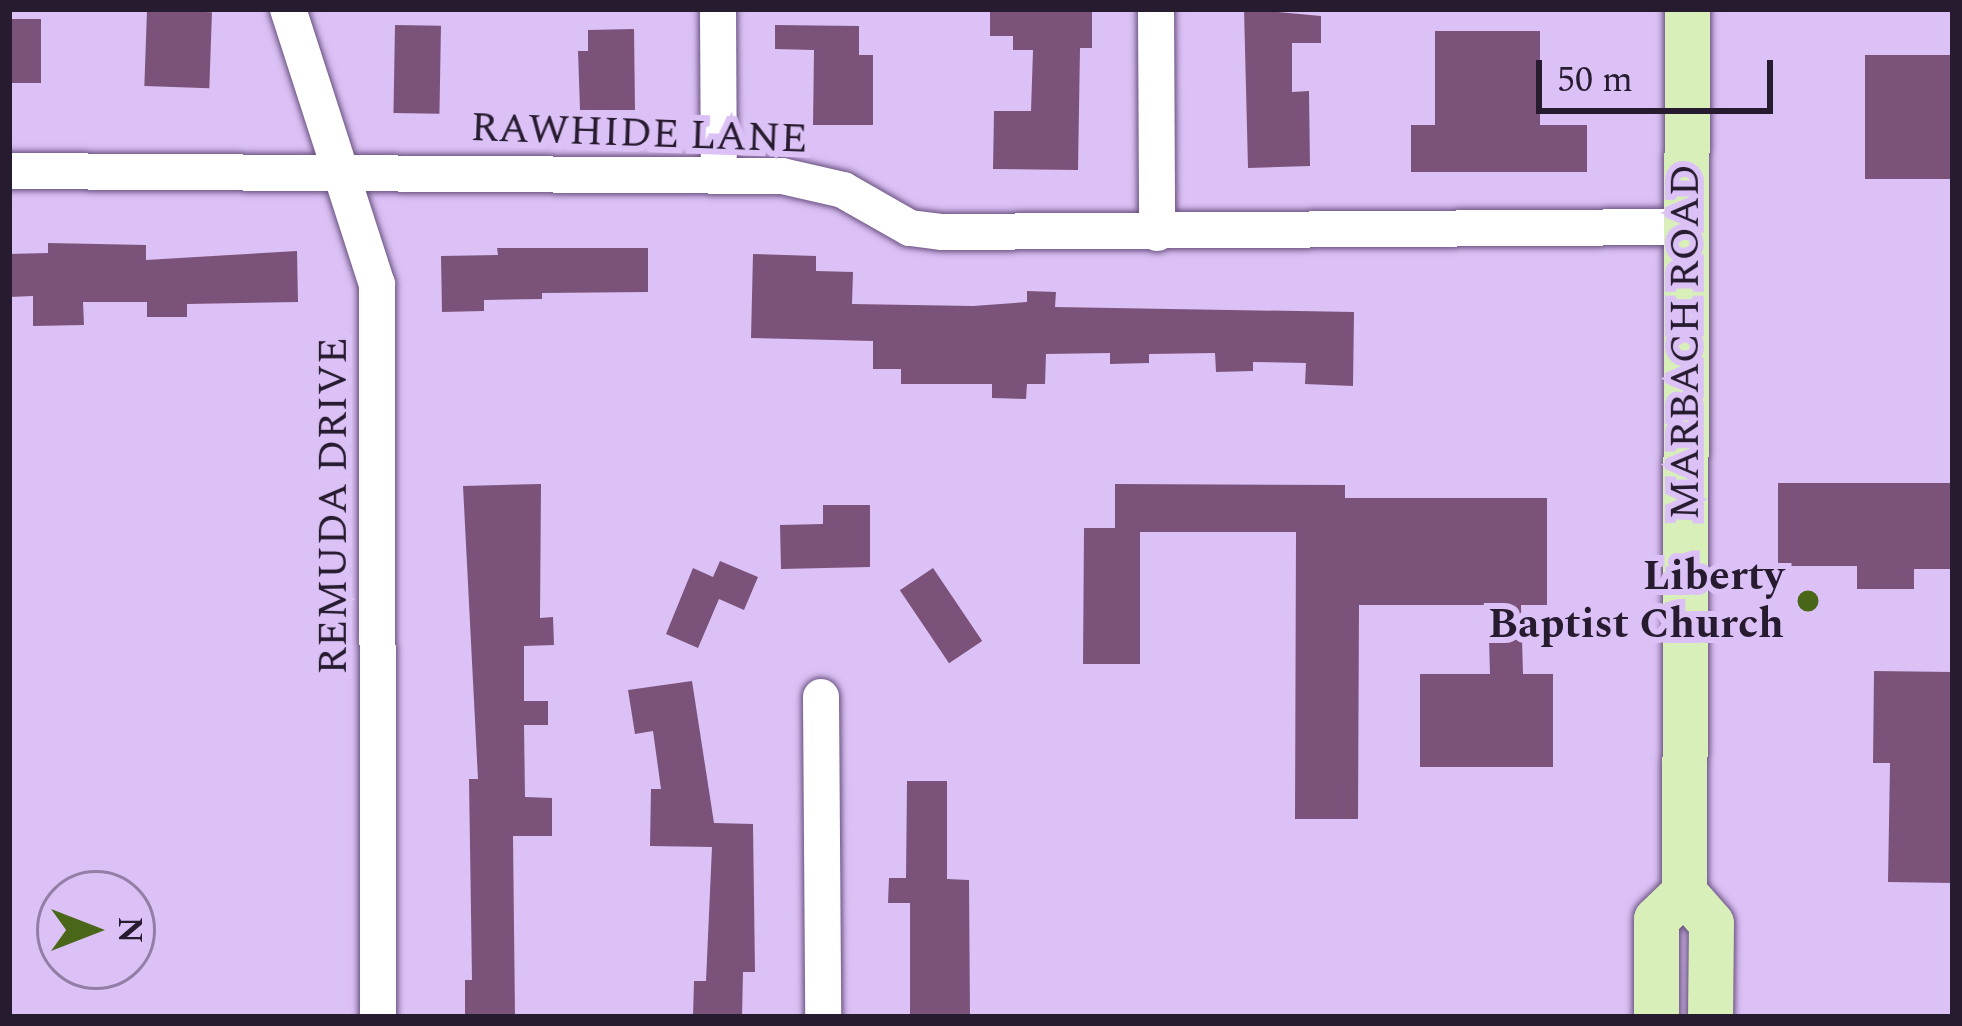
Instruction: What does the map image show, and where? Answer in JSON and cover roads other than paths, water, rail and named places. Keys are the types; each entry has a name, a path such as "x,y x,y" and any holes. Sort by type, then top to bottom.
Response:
{"main road":[{"name":"MARBACH ROAD","path":"1687,9 1684,892 1711,923 1710,1017"},
{"path":"1656,1017 1656,919 1684,892"}],"street":[{"name":"REMUDA DRIVE","path":"288,9 376,284 382,399 378,1017"},
{"path":"718,9 718,175"},
{"path":"1156,9 1156,232"},
{"name":"RAWHIDE LANE","path":"9,171 718,175 814,180 910,228 1156,232 1686,227"},
{"path":"821,697 823,1017"}],"place":[{"name":"Liberty Baptist Church","path":"1808,601"}]}
